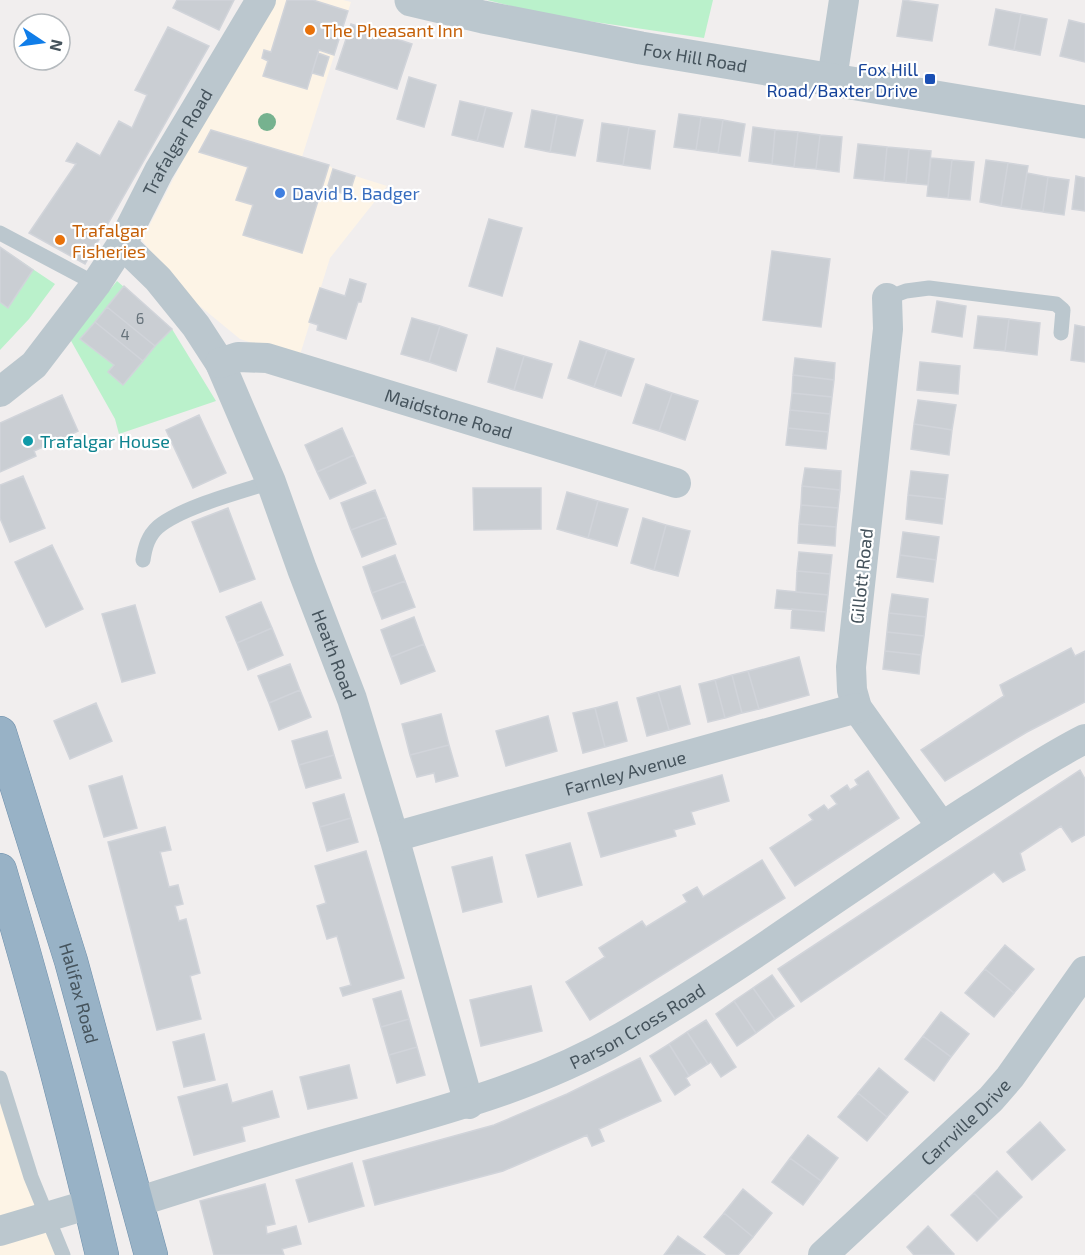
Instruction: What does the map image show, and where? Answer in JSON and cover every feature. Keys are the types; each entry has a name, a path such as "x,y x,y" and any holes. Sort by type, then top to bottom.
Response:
{"highway":[{"name":"Halifax Road","path":"0,733 71,961 151,1255"},
{"path":"0,870 102,1255"}],"street":[{"name":"Trafalgar Road","path":"0,392 34,364 96,284 122,244 159,171 261,0"},
{"name":"Fox Hill Road","path":"411,0 483,17 641,48 1085,122"},
{"path":"832,79 844,0"},
{"name":"Heath Road","path":"122,244 158,279 196,326 220,363 271,482 352,699 394,837 469,1104"},
{"name":"Gillott Road","path":"887,298 888,329 851,668 852,690 857,708 942,827"},
{"name":"Maidstone Road","path":"220,363 238,357 267,358 676,483"},
{"name":"Farnley Avenue","path":"394,837 857,708"},
{"name":"Parson Cross Road","path":"137,1202 339,1140 469,1104 548,1075 622,1037 722,975 942,827 1062,750 1085,739"},
{"name":"Carrville Drive","path":"824,1255 990,1100 1010,1077 1085,971"},
{"path":"0,1232 45,1216 90,1204"}],"lane":[{"path":"0,233 96,284"},
{"path":"887,298 906,291 929,288 1056,304 1063,310 1061,333"},
{"path":"143,560 145,544 158,527 182,512 271,482"},
{"path":"0,1078 31,1177 45,1216 63,1255"}],"shaded area":[{"path":"276,0 351,2 302,157 387,186 330,258 299,358 240,339 179,289 142,240 200,127"},
{"path":"0,1076 57,1255 0,1255"}],"green space":[{"path":"487,0 713,0 704,38 547,15"},
{"path":"0,247 55,284 29,319 0,350"},
{"path":"117,281 172,329 216,401 119,434 115,419 70,339"}],"building":[{"path":"177,0 234,0 219,30 173,8"},
{"name":"The Pheasant Inn","path":"287,0 313,0 348,11 334,55 319,50 307,89 263,76 268,61 262,58 264,50 271,52"},
{"path":"903,0 938,5 932,41 897,36"},
{"path":"996,9 1021,14 1014,50 989,45"},
{"path":"1021,14 1047,19 1040,55 1014,50"},
{"path":"1069,20 1085,24 1085,62 1060,56"},
{"path":"351,24 412,44 397,89 336,69"},
{"path":"168,27 209,46 85,264 29,233 76,164 66,161 77,143 100,156 119,121 132,128 147,95 135,90"},
{"path":"318,53 329,57 323,76 312,73"},
{"path":"409,77 436,85 424,127 397,119"},
{"path":"460,101 486,107 477,141 452,135"},
{"path":"486,107 512,113 503,147 477,141"},
{"path":"532,110 557,115 550,152 525,147"},
{"path":"679,114 701,117 696,150 674,147"},
{"path":"557,115 583,120 575,156 550,152"},
{"path":"701,117 723,120 718,153 696,150"},
{"path":"723,120 745,124 740,156 718,153"},
{"path":"602,123 629,127 623,165 597,161"},
{"path":"629,127 655,131 650,169 623,165"},
{"path":"753,127 775,130 772,164 749,161"},
{"name":"David B. Badger","path":"211,130 329,165 302,253 243,235 253,205 236,200 248,167 199,152"},
{"path":"775,130 798,132 794,167 772,164"},
{"path":"798,132 820,135 816,169 794,167"},
{"path":"820,135 842,137 839,172 816,169"},
{"path":"858,144 887,147 884,181 854,178"},
{"path":"887,147 909,149 906,183 884,181"},
{"path":"909,149 931,151 928,185 906,183"},
{"path":"931,158 952,160 948,198 927,196"},
{"path":"952,160 974,162 970,200 948,198"},
{"path":"986,160 1008,163 1001,206 980,202"},
{"path":"1008,163 1028,166 1021,209 1001,206"},
{"path":"333,169 355,176 349,195 327,189"},
{"path":"1027,173 1048,177 1043,212 1021,209"},
{"path":"1076,176 1085,178 1085,211 1072,209"},
{"path":"1048,177 1069,180 1064,215 1043,212"},
{"path":"489,219 522,228 502,296 469,286"},
{"path":"0,247 33,270 8,308 0,302"},
{"path":"772,251 830,259 821,327 763,320"},
{"path":"350,279 366,284 346,339 317,330 318,325 309,322 320,288 345,296"},
{"path":"124,286 172,329 155,346 107,307"},
{"path":"937,301 966,306 962,337 932,332"},
{"path":"107,307 155,346 143,361 95,322"},
{"path":"978,316 1009,319 1005,351 974,348"},
{"path":"412,318 440,326 429,362 401,354"},
{"path":"1009,319 1040,323 1037,355 1005,351"},
{"path":"95,322 143,361 123,385 108,372 114,365 80,339"},
{"path":"1075,325 1085,327 1085,362 1071,360"},
{"path":"440,326 467,335 456,371 429,362"},
{"path":"580,341 607,350 594,387 568,378"},
{"path":"497,348 524,356 514,390 488,382"},
{"path":"607,350 634,359 621,396 594,387"},
{"path":"524,356 552,364 542,398 514,390"},
{"path":"795,358 835,363 834,380 793,375"},
{"path":"920,362 960,366 958,394 917,390"},
{"path":"793,375 834,380 832,397 792,393"},
{"path":"646,384 672,393 659,431 633,423"},
{"path":"672,393 698,401 685,440 659,431"},
{"path":"792,393 832,397 830,414 790,410"},
{"name":"Trafalgar House","path":"62,395 78,431 34,451 36,456 0,472 0,423"},
{"path":"918,400 956,405 952,430 914,424"},
{"path":"790,410 830,414 828,432 788,428"},
{"path":"199,415 226,473 193,488 166,430"},
{"path":"914,424 952,430 949,455 911,449"},
{"path":"342,428 354,455 317,472 305,445"},
{"path":"788,428 828,432 826,449 786,445"},
{"path":"354,455 366,483 330,499 317,472"},
{"path":"805,468 841,471 840,490 802,486"},
{"path":"911,471 948,475 945,499 908,495"},
{"path":"23,476 45,528 10,542 0,518 0,485"},
{"path":"802,486 840,490 838,508 801,505"},
{"path":"473,488 541,488 541,529 474,530"},
{"path":"375,490 386,517 351,530 341,503"},
{"path":"567,492 598,501 588,538 557,529"},
{"path":"908,495 945,499 942,524 906,519"},
{"path":"598,501 628,509 617,546 588,538"},
{"path":"801,505 838,508 836,527 799,524"},
{"path":"228,508 255,579 220,592 192,522"},
{"path":"386,517 396,544 362,557 351,530"},
{"path":"643,518 666,525 654,570 631,563"},
{"path":"799,524 836,527 835,546 798,543"},
{"path":"666,525 690,531 678,576 654,570"},
{"path":"903,532 939,537 936,560 900,555"},
{"path":"52,545 83,609 46,627 15,562"},
{"path":"799,552 832,555 830,574 797,571"},
{"path":"395,555 405,581 372,593 363,567"},
{"path":"900,555 936,560 933,582 897,577"},
{"path":"797,571 830,574 828,595 796,592"},
{"path":"405,581 415,607 382,619 372,593"},
{"path":"777,590 828,595 826,612 775,608"},
{"path":"892,594 928,599 926,617 889,613"},
{"path":"261,602 272,628 237,643 226,617"},
{"path":"135,605 155,673 122,682 102,614"},
{"path":"792,609 826,612 824,631 791,628"},
{"path":"889,613 926,617 924,636 887,632"},
{"path":"414,617 424,644 391,657 381,630"},
{"path":"272,628 283,655 248,670 237,643"},
{"path":"887,632 924,636 921,655 885,651"},
{"path":"424,644 435,671 401,684 391,657"},
{"path":"1071,648 1075,656 1085,651 1085,702 1027,732 945,781 921,750 1004,696 1000,685"},
{"path":"885,651 921,655 919,674 883,669"},
{"path":"799,657 809,695 759,709 748,671"},
{"path":"290,664 300,690 269,703 258,676"},
{"path":"748,671 759,709 742,713 732,675"},
{"path":"732,675 742,713 725,718 715,680"},
{"path":"715,680 725,718 708,722 699,684"},
{"path":"680,686 690,724 669,730 658,692"},
{"path":"300,690 311,717 279,730 269,703"},
{"path":"658,692 669,730 647,736 637,698"},
{"path":"617,702 627,741 605,747 595,708"},
{"path":"96,703 112,741 70,759 54,721"},
{"path":"595,708 605,747 583,753 573,713"},
{"path":"441,714 449,745 410,755 402,724"},
{"path":"548,716 557,751 506,766 496,731"},
{"path":"327,731 334,755 299,765 292,741"},
{"path":"449,745 458,776 436,782 434,773 417,777 410,755"},
{"path":"334,755 341,778 306,788 299,765"},
{"path":"1080,770 1085,779 1085,835 1072,842 1061,826 1020,853 1025,870 1003,882 994,872 801,1002 778,969"},
{"path":"868,771 899,818 795,886 770,848 813,820 809,815 824,805 828,810 837,804 831,796 847,785 850,790 858,785 855,780"},
{"path":"722,775 729,801 691,812 695,824 674,830 676,836 601,857 588,813"},
{"path":"122,776 137,828 104,837 89,786"},
{"path":"344,794 351,818 320,827 313,803"},
{"path":"351,818 358,842 327,851 320,827"},
{"path":"165,827 171,850 160,852 169,887 178,885 183,904 175,906 179,921 186,919 200,973 190,976 201,1019 157,1030 108,842"},
{"path":"570,843 582,885 538,897 526,855"},
{"path":"366,851 404,978 343,996 340,988 351,985 337,936 327,939 317,906 326,903 315,866"},
{"path":"492,857 502,902 463,912 452,867"},
{"path":"762,860 785,898 590,1020 566,982 605,957 599,948 642,921 646,927 687,902 683,895 697,887 703,897"},
{"path":"1005,945 1034,969 1014,993 985,969"},
{"path":"985,969 1014,993 994,1017 965,993"},
{"path":"772,975 794,1006 775,1019 753,988"},
{"path":"531,986 542,1031 481,1046 470,1000"},
{"path":"753,988 775,1019 756,1033 734,1001"},
{"path":"401,991 409,1019 381,1027 373,999"},
{"path":"734,1001 756,1033 737,1046 716,1014"},
{"path":"941,1012 969,1034 951,1057 923,1036"},
{"path":"409,1019 417,1047 389,1055 381,1027"},
{"path":"706,1020 736,1067 721,1077 711,1062 708,1064 687,1032"},
{"path":"687,1032 708,1064 689,1076 669,1044"},
{"path":"204,1034 215,1080 184,1087 173,1042"},
{"path":"923,1036 951,1057 934,1081 905,1059"},
{"path":"669,1044 689,1076 686,1078 690,1085 675,1095 650,1056"},
{"path":"417,1047 425,1075 397,1083 389,1055"},
{"path":"640,1058 661,1101 599,1129 604,1141 592,1146 587,1135 503,1171 375,1205 363,1161 494,1125 567,1094"},
{"path":"349,1065 357,1098 308,1109 300,1077"},
{"path":"879,1068 908,1092 887,1117 858,1093"},
{"path":"227,1084 232,1103 272,1091 279,1117 242,1127 245,1141 194,1155 178,1097"},
{"path":"858,1093 887,1117 867,1141 838,1117"},
{"path":"1040,1122 1065,1150 1032,1180 1007,1152"},
{"path":"808,1135 838,1158 821,1181 790,1158"},
{"path":"790,1158 821,1181 803,1205 772,1182"},
{"path":"352,1163 364,1206 309,1222 296,1180"},
{"path":"997,1171 1022,1197 999,1219 974,1193"},
{"path":"265,1184 275,1224 266,1226 267,1234 296,1226 301,1244 282,1249 284,1255 214,1255 200,1201"},
{"path":"743,1189 772,1213 753,1237 724,1213"},
{"path":"974,1193 999,1219 977,1241 951,1215"},
{"path":"724,1213 753,1237 738,1255 727,1255 704,1237"},
{"path":"928,1226 954,1254 914,1255 907,1247"},
{"path":"678,1236 705,1255 664,1255"}],"place":[{"name":"The Pheasant Inn","path":"310,30"},
{"name":"Fox Hill Road/Baxter Drive","path":"930,79"},
{"name":"David B. Badger","path":"280,193"},
{"name":"Trafalgar Fisheries","path":"60,240"},
{"name":"Trafalgar House","path":"28,441"}]}
